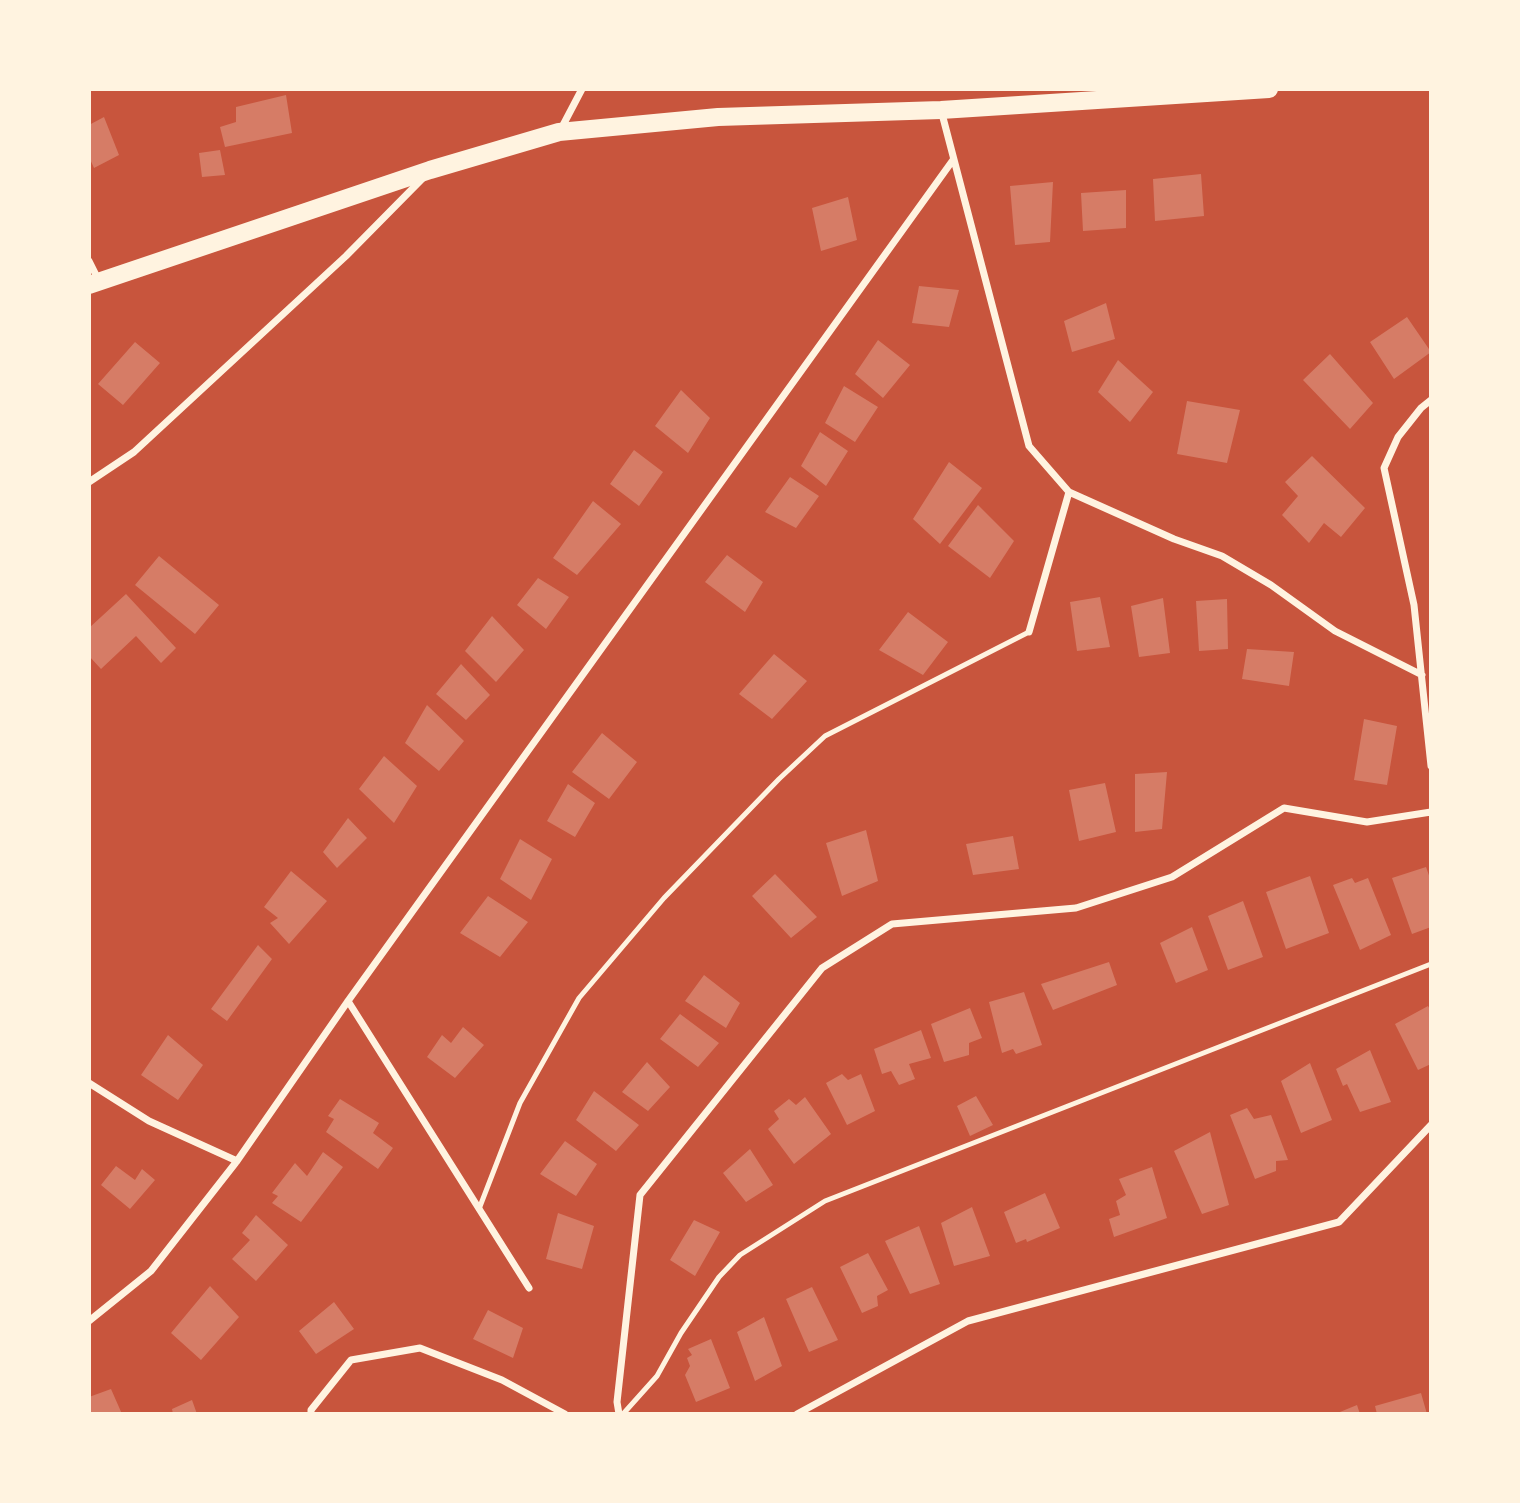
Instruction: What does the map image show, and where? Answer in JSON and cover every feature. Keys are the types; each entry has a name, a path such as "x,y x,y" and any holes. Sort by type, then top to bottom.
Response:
{"main road":[{"path":"94,283 430,170 559,132 718,117 941,110 1269,89"}],"street":[{"path":"559,132 582,89"},
{"path":"941,110 1029,446 1069,492 1174,539 1222,556 1271,585 1335,631 1422,675"},
{"path":"89,1321 151,1271 237,1161 348,1001 953,160"},
{"path":"89,482 144,442 346,256 430,170"},
{"path":"89,261 94,283"},
{"path":"1431,400 1421,408 1398,437 1384,468 1414,605 1431,766"},
{"path":"1029,632 1069,492"},
{"path":"621,1414 617,1402 640,1195 822,968 892,924 1076,908 1172,877 1284,808 1367,822 1431,812"},
{"path":"348,1001 529,1288"},
{"path":"89,1083 149,1121 237,1161"},
{"path":"797,1414 968,1321 1339,1222 1431,1125"},
{"path":"311,1414 311,1410 351,1360 421,1348 502,1380 565,1414"}],"lane":[{"path":"479,1209 520,1103 579,998 664,898 779,779 825,736 1029,632"},
{"path":"621,1414 657,1376 681,1333 719,1277 740,1255 825,1201 1431,964"}],"building":[{"path":"286,95 292,133 225,147 220,127 236,122 236,107"},
{"path":"104,117 119,155 94,168 89,157 89,125"},
{"path":"220,150 225,175 202,177 199,153"},
{"path":"1201,174 1204,216 1155,221 1153,179"},
{"path":"1053,182 1050,242 1015,245 1010,186"},
{"path":"1126,190 1126,228 1083,231 1081,193"},
{"path":"848,197 857,240 821,251 812,208"},
{"path":"919,286 959,290 949,327 912,323"},
{"path":"1106,303 1115,339 1072,352 1064,321"},
{"path":"1407,317 1431,352 1394,379 1370,342"},
{"path":"878,340 910,365 883,398 855,374"},
{"path":"135,342 160,363 123,405 98,384"},
{"path":"1330,354 1373,403 1350,429 1303,380"},
{"path":"1118,360 1153,392 1130,422 1098,392"},
{"path":"844,386 878,407 855,442 825,423"},
{"path":"681,390 710,418 688,453 655,426"},
{"path":"1187,401 1240,410 1227,463 1177,454"},
{"path":"820,432 848,451 826,486 801,466"},
{"path":"634,450 663,472 639,506 610,484"},
{"path":"1312,456 1365,508 1341,537 1324,523 1309,543 1282,515 1298,496 1285,482"},
{"path":"949,462 982,488 940,544 913,519"},
{"path":"790,477 819,496 796,528 765,512"},
{"path":"593,501 621,524 577,575 553,558"},
{"path":"978,505 1014,541 990,578 948,546"},
{"path":"727,555 763,582 745,612 705,582"},
{"path":"159,556 219,605 195,634 135,585"},
{"path":"538,578 569,597 546,629 517,605"},
{"path":"126,594 176,648 161,663 136,636 101,669 89,656 89,628"},
{"path":"1100,597 1110,647 1077,651 1070,602"},
{"path":"1163,598 1170,653 1139,657 1131,606"},
{"path":"1227,599 1228,649 1199,651 1196,601"},
{"path":"908,612 948,642 923,675 879,650"},
{"path":"492,616 524,650 496,682 465,651"},
{"path":"1247,649 1294,652 1289,686 1242,679"},
{"path":"774,654 807,681 772,719 739,694"},
{"path":"461,664 490,695 466,720 436,694"},
{"path":"427,705 464,741 439,771 405,743"},
{"path":"1364,719 1397,726 1387,785 1354,780"},
{"path":"602,733 637,762 609,799 572,772"},
{"path":"384,756 417,786 394,823 359,789"},
{"path":"1167,772 1162,829 1135,832 1135,774"},
{"path":"1105,783 1116,832 1079,841 1069,790"},
{"path":"568,784 595,803 575,837 547,821"},
{"path":"348,818 367,838 337,868 323,852"},
{"path":"866,830 878,881 842,896 826,843"},
{"path":"1013,836 1019,869 973,875 966,844"},
{"path":"520,839 552,859 531,900 500,879"},
{"path":"1426,867 1431,881 1431,927 1412,934 1392,878"},
{"path":"291,871 327,901 289,944 270,923 278,918 264,907"},
{"path":"775,874 817,917 791,938 752,896"},
{"path":"1310,876 1329,933 1286,949 1266,892"},
{"path":"1352,878 1355,883 1368,878 1391,935 1360,950 1333,885"},
{"path":"488,896 528,922 500,957 460,933"},
{"path":"1243,901 1263,957 1228,970 1208,916"},
{"path":"1192,927 1208,970 1176,983 1160,943"},
{"path":"258,945 272,959 227,1021 211,1009"},
{"path":"1109,962 1117,985 1053,1010 1041,984"},
{"path":"704,975 740,1003 726,1028 685,1001"},
{"path":"1024,992 1042,1045 1016,1054 1013,1049 1002,1053 989,1002"},
{"path":"1428,1006 1431,1011 1431,1064 1418,1070 1395,1024"},
{"path":"970,1008 982,1038 969,1043 969,1055 944,1062 931,1024"},
{"path":"680,1014 719,1043 698,1067 660,1039"},
{"path":"463,1027 484,1045 455,1078 427,1057 442,1035 451,1043"},
{"path":"921,1030 931,1058 909,1064 915,1079 899,1085 891,1071 882,1074 874,1049"},
{"path":"168,1035 203,1065 178,1100 141,1075"},
{"path":"1370,1050 1391,1102 1360,1112 1347,1084 1343,1086 1336,1069"},
{"path":"647,1062 670,1087 648,1111 622,1092"},
{"path":"1310,1063 1332,1120 1301,1133 1281,1081"},
{"path":"842,1074 848,1080 861,1074 875,1111 847,1125 826,1083"},
{"path":"594,1091 639,1125 616,1151 576,1120"},
{"path":"976,1096 993,1125 970,1136 957,1106"},
{"path":"805,1097 831,1134 794,1164 768,1129 779,1119 774,1111 789,1099 796,1105"},
{"path":"340,1099 379,1123 373,1133 393,1148 378,1169 326,1132 334,1119 328,1116"},
{"path":"1247,1108 1254,1119 1271,1115 1288,1160 1276,1161 1276,1171 1255,1179 1230,1115"},
{"path":"1210,1132 1229,1205 1202,1214 1174,1151"},
{"path":"565,1141 597,1164 576,1196 540,1174"},
{"path":"750,1149 773,1185 746,1202 723,1173"},
{"path":"323,1152 343,1167 301,1222 272,1203 278,1196 272,1193 295,1163 307,1176"},
{"path":"116,1166 135,1180 142,1169 155,1180 130,1209 101,1185"},
{"path":"1152,1167 1167,1218 1114,1237 1109,1219 1120,1215 1116,1201 1126,1195 1119,1179"},
{"path":"1045,1193 1060,1228 1027,1242 1026,1239 1016,1243 1004,1212"},
{"path":"972,1207 990,1256 954,1266 941,1223"},
{"path":"558,1213 594,1226 582,1269 546,1259"},
{"path":"256,1215 288,1245 256,1281 232,1259 250,1240 242,1233"},
{"path":"694,1220 720,1232 695,1276 670,1260"},
{"path":"919,1226 940,1284 910,1294 885,1241"},
{"path":"868,1253 888,1290 877,1296 878,1306 862,1313 840,1267"},
{"path":"210,1286 239,1317 201,1360 171,1333"},
{"path":"812,1287 838,1340 809,1352 786,1299"},
{"path":"334,1302 354,1329 316,1354 299,1331"},
{"path":"488,1310 523,1328 513,1358 473,1339"},
{"path":"764,1317 782,1366 755,1381 737,1332"},
{"path":"711,1339 730,1388 696,1402 685,1375 690,1366 687,1358 692,1355 688,1349"},
{"path":"111,1389 122,1414 89,1414 89,1397"},
{"path":"1421,1393 1427,1414 1377,1414 1375,1406"},
{"path":"192,1400 197,1414 173,1414 172,1409"},
{"path":"1357,1405 1360,1414 1335,1414"}]}
